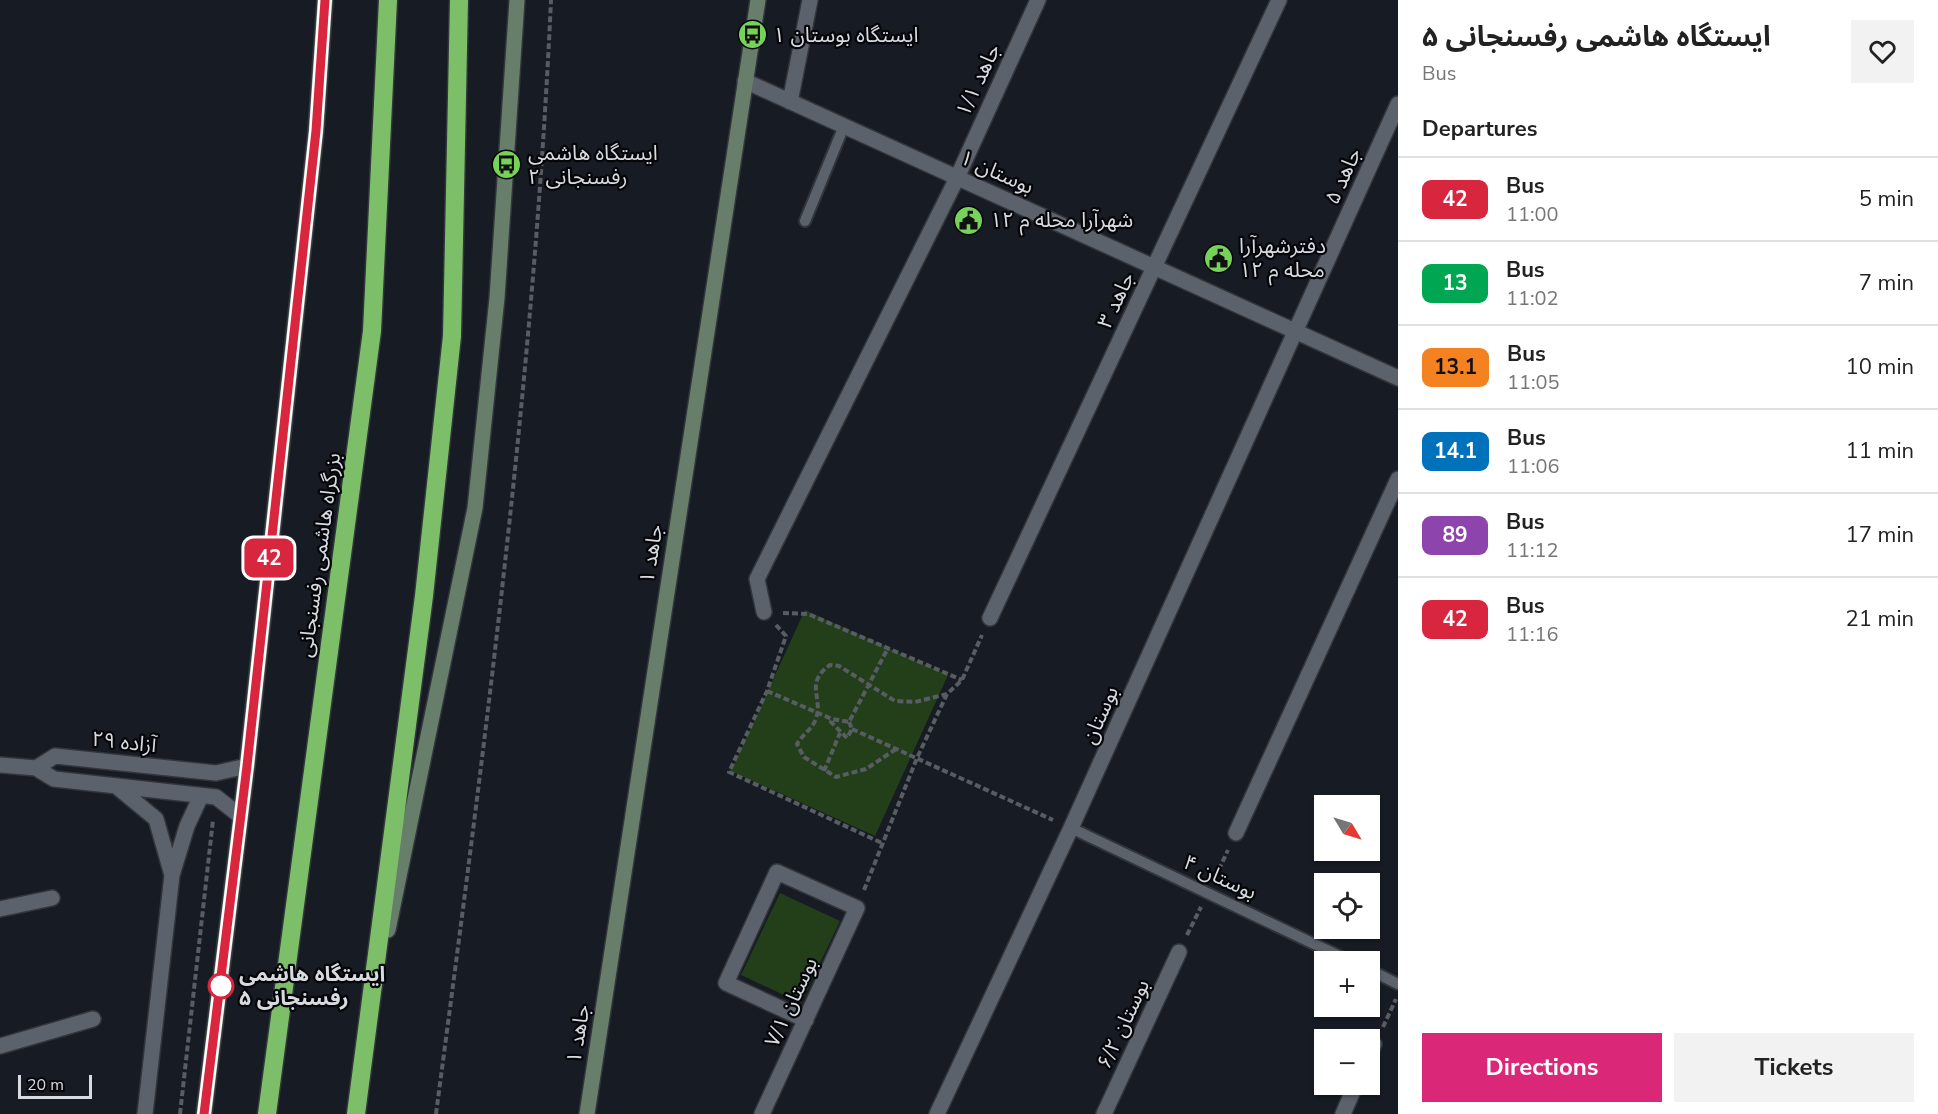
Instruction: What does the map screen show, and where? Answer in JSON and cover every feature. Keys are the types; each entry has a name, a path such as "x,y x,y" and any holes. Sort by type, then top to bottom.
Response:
{"highway":[{"name":"بزرگراه هاشمی رفسنجانی","path":"267,1114 372,331 388,0"},
{"path":"356,1114 424,596 452,336 459,0"}],"street":[{"path":"204,1114 239,815 247,766 316,131 324,0"},
{"path":"371,1012 475,507 497,298 517,0"},
{"name":"جاهد ۱","path":"586,1114 758,0"},
{"path":"790,102 810,0"},
{"name":"جاهد ۱/۱","path":"764,612 757,579 957,177 1038,0"},
{"name":"جاهد ۳","path":"990,618 1279,0"},
{"name":"بوستان ۱","path":"745,81 1398,378"},
{"name":"جاهد ۵","path":"1297,332 1398,104"},
{"name":"بوستان","path":"937,1114 1071,828 1297,332"},
{"path":"1236,833 1398,479"},
{"name":"آزاده ۲۹","path":"0,765 36,768 55,756 216,773 247,766"},
{"path":"36,768 54,779 209,796 239,815"},
{"path":"116,786 156,819 172,875"},
{"path":"145,1114 172,875 187,826 209,796"},
{"path":"806,1020 726,983 777,872 857,908"},
{"path":"0,909 52,898"},
{"name":"بوستان ۷/۱","path":"762,1114 857,908"},
{"name":"بوستان ۶/۲","path":"1104,1114 1179,952"},
{"path":"0,1046 93,1019"},
{"path":"1343,1114 1351,1095"}],"lane":[{"path":"805,221 844,126"},
{"name":"بوستان ۴","path":"1071,828 1329,951"},
{"path":"1380,975 1398,984"}],"path":[{"path":"436,1114 491,696 537,228 551,0"},
{"path":"764,612 808,614 962,680"},
{"path":"764,612 786,636 767,691 729,772 884,844"},
{"path":"857,908 917,758 946,694 962,680 990,618"},
{"path":"849,722 888,648"},
{"path":"896,749 866,769 836,777 804,757 797,744 816,720 815,680 830,665 852,671 895,701 904,702 946,694"},
{"path":"767,691 832,719 849,722"},
{"path":"832,719 831,722 847,738 852,729"},
{"path":"849,722 852,729 1071,828"},
{"path":"824,771 840,733"},
{"path":"180,1114 209,796"},
{"path":"1380,1032 1398,995"}],"green space":[{"path":"805,610 948,675 875,836 731,771"},
{"path":"780,893 840,921 801,1003 741,975"}],"bus line":[{"name":"42","path":"204,1114 221,986 239,815 247,766 316,131 325,0"}],"place":[{"name":"ایستگاه بوستان ۱","path":"752,35"},
{"name":"ایستگاه هاشمی رفسنجانی ۲","path":"507,165"},
{"name":"شهرآرا محله م ۱۲","path":"969,220"},
{"name":"دفترشهرآرا محله م ۱۲","path":"1218,258"},
{"name":"ایستگاه هاشمی رفسنجانی ۵","path":"221,986"}]}
